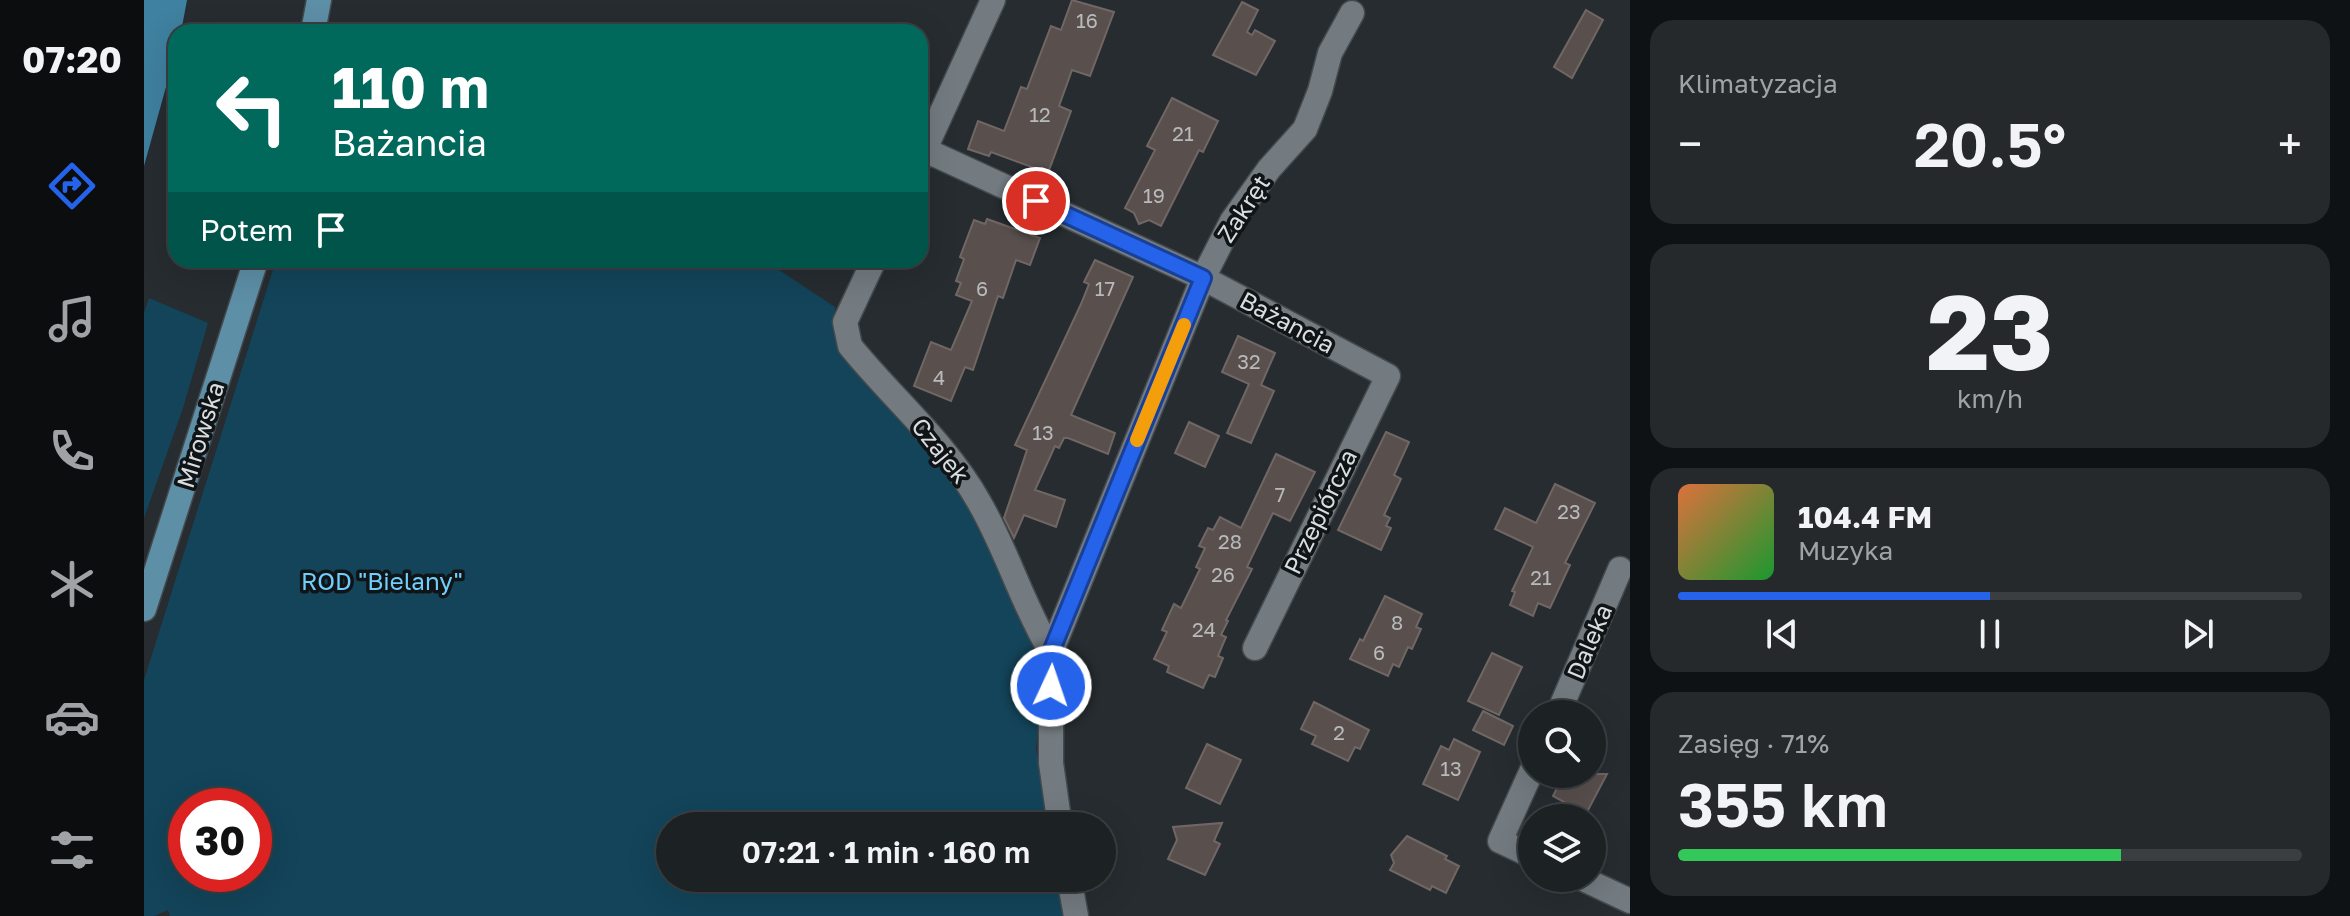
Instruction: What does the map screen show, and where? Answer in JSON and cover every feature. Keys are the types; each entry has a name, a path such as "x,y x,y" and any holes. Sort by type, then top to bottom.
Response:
{"main road":[{"path":"314,24 319,0"},
{"name":"Mirowska","path":"144,609 253,268"}],"street":[{"path":"928,142 993,0"},
{"name":"Zakręt","path":"1058,812 1051,763 1051,652 1203,278 1232,221 1269,169 1305,129 1330,53 1352,13"},
{"name":"Bażancia","path":"928,158 1203,278 1388,376"},
{"name":"Czajek","path":"870,268 845,322 850,346 953,464 979,502 1036,627 1051,652"},
{"name":"Przepiórcza","path":"1255,648 1388,376"},
{"name":"Daleka","path":"1564,700 1620,569"},
{"path":"1518,849 1500,841 1524,788"},
{"path":"1606,890 1630,901"},
{"path":"1072,892 1076,916"}],"green space":[{"name":"ROD \"Bielany\"","path":"273,268 776,268 835,307 834,331 841,356 948,466 988,531 1044,665 1036,749 1048,812 656,812 656,892 1064,892 1068,916 170,916 168,910 154,916 144,916 144,680"},
{"path":"149,298 208,323 183,408 144,518 144,313"}],"shaded area":[{"path":"144,0 187,0 182,24 168,24 168,80 144,166"}],"building":[{"path":"1072,0 1114,12 1090,76 1072,70 1059,106 1071,111 1048,173 991,152 989,156 968,149 978,121 1004,131 1021,87 1027,89 1051,26 1061,30"},
{"path":"1242,2 1258,10 1247,32 1252,35 1255,30 1275,41 1256,75 1213,55"},
{"path":"1586,10 1603,20 1572,78 1554,67"},
{"path":"1172,98 1218,121 1203,152 1199,150 1161,226 1149,220 1139,224 1134,213 1125,208 1155,150 1147,146"},
{"path":"987,219 1040,238 1030,265 1016,260 1003,298 998,296 973,370 965,367 951,401 914,386 931,342 951,350 972,301 956,295 961,283 956,281 964,259 960,257 974,220 985,224"},
{"path":"1095,260 1133,277 1071,415 1115,433 1108,454 1068,438 1064,438 1059,448 1055,446 1035,490 1065,500 1056,527 1024,515 1014,538 1004,518 1027,450 1015,445 1081,304 1089,284 1084,282"},
{"path":"1238,336 1275,353 1261,385 1274,391 1251,443 1227,433 1249,384 1222,372"},
{"path":"1189,422 1219,436 1205,467 1175,453"},
{"path":"1386,432 1409,442 1394,475 1401,479 1384,515 1390,518 1386,526 1391,528 1381,550 1338,530"},
{"path":"1276,454 1315,472 1290,521 1273,513 1247,567 1252,569 1226,620 1221,635 1226,637 1218,656 1223,658 1215,677 1209,675 1203,688 1167,672 1169,666 1154,659 1167,632 1162,630 1174,604 1181,608 1200,569 1196,567 1205,548 1199,546 1208,528 1213,530 1220,517 1241,528"},
{"path":"1555,484 1595,503 1565,563 1570,565 1550,608 1538,603 1533,616 1510,605 1515,592 1512,591 1533,547 1495,529 1505,508 1536,523"},
{"path":"1385,596 1422,614 1416,627 1421,629 1412,649 1408,647 1399,667 1393,664 1388,676 1350,659 1360,639 1363,641"},
{"path":"1492,653 1522,667 1499,715 1468,701"},
{"path":"1314,702 1369,730 1360,749 1355,747 1348,761 1312,744 1316,736 1301,729"},
{"path":"1483,711 1513,726 1504,745 1473,730"},
{"path":"1454,739 1480,752 1458,800 1423,784 1441,746 1449,750"},
{"path":"1207,744 1241,760 1220,804 1186,788"},
{"path":"1557,788 1600,788 1591,804 1568,804 1553,796"},
{"path":"1222,823 1214,841 1220,844 1205,875 1168,859 1177,840 1173,827"},
{"path":"1407,836 1447,856 1445,859 1459,866 1446,893 1432,886 1430,890 1390,870 1394,863 1391,855"}],"slow traffic":[{"path":"1137,440 1184,325"}],"route":[{"path":"1036,201 1203,278 1051,652 1051,686"}]}
